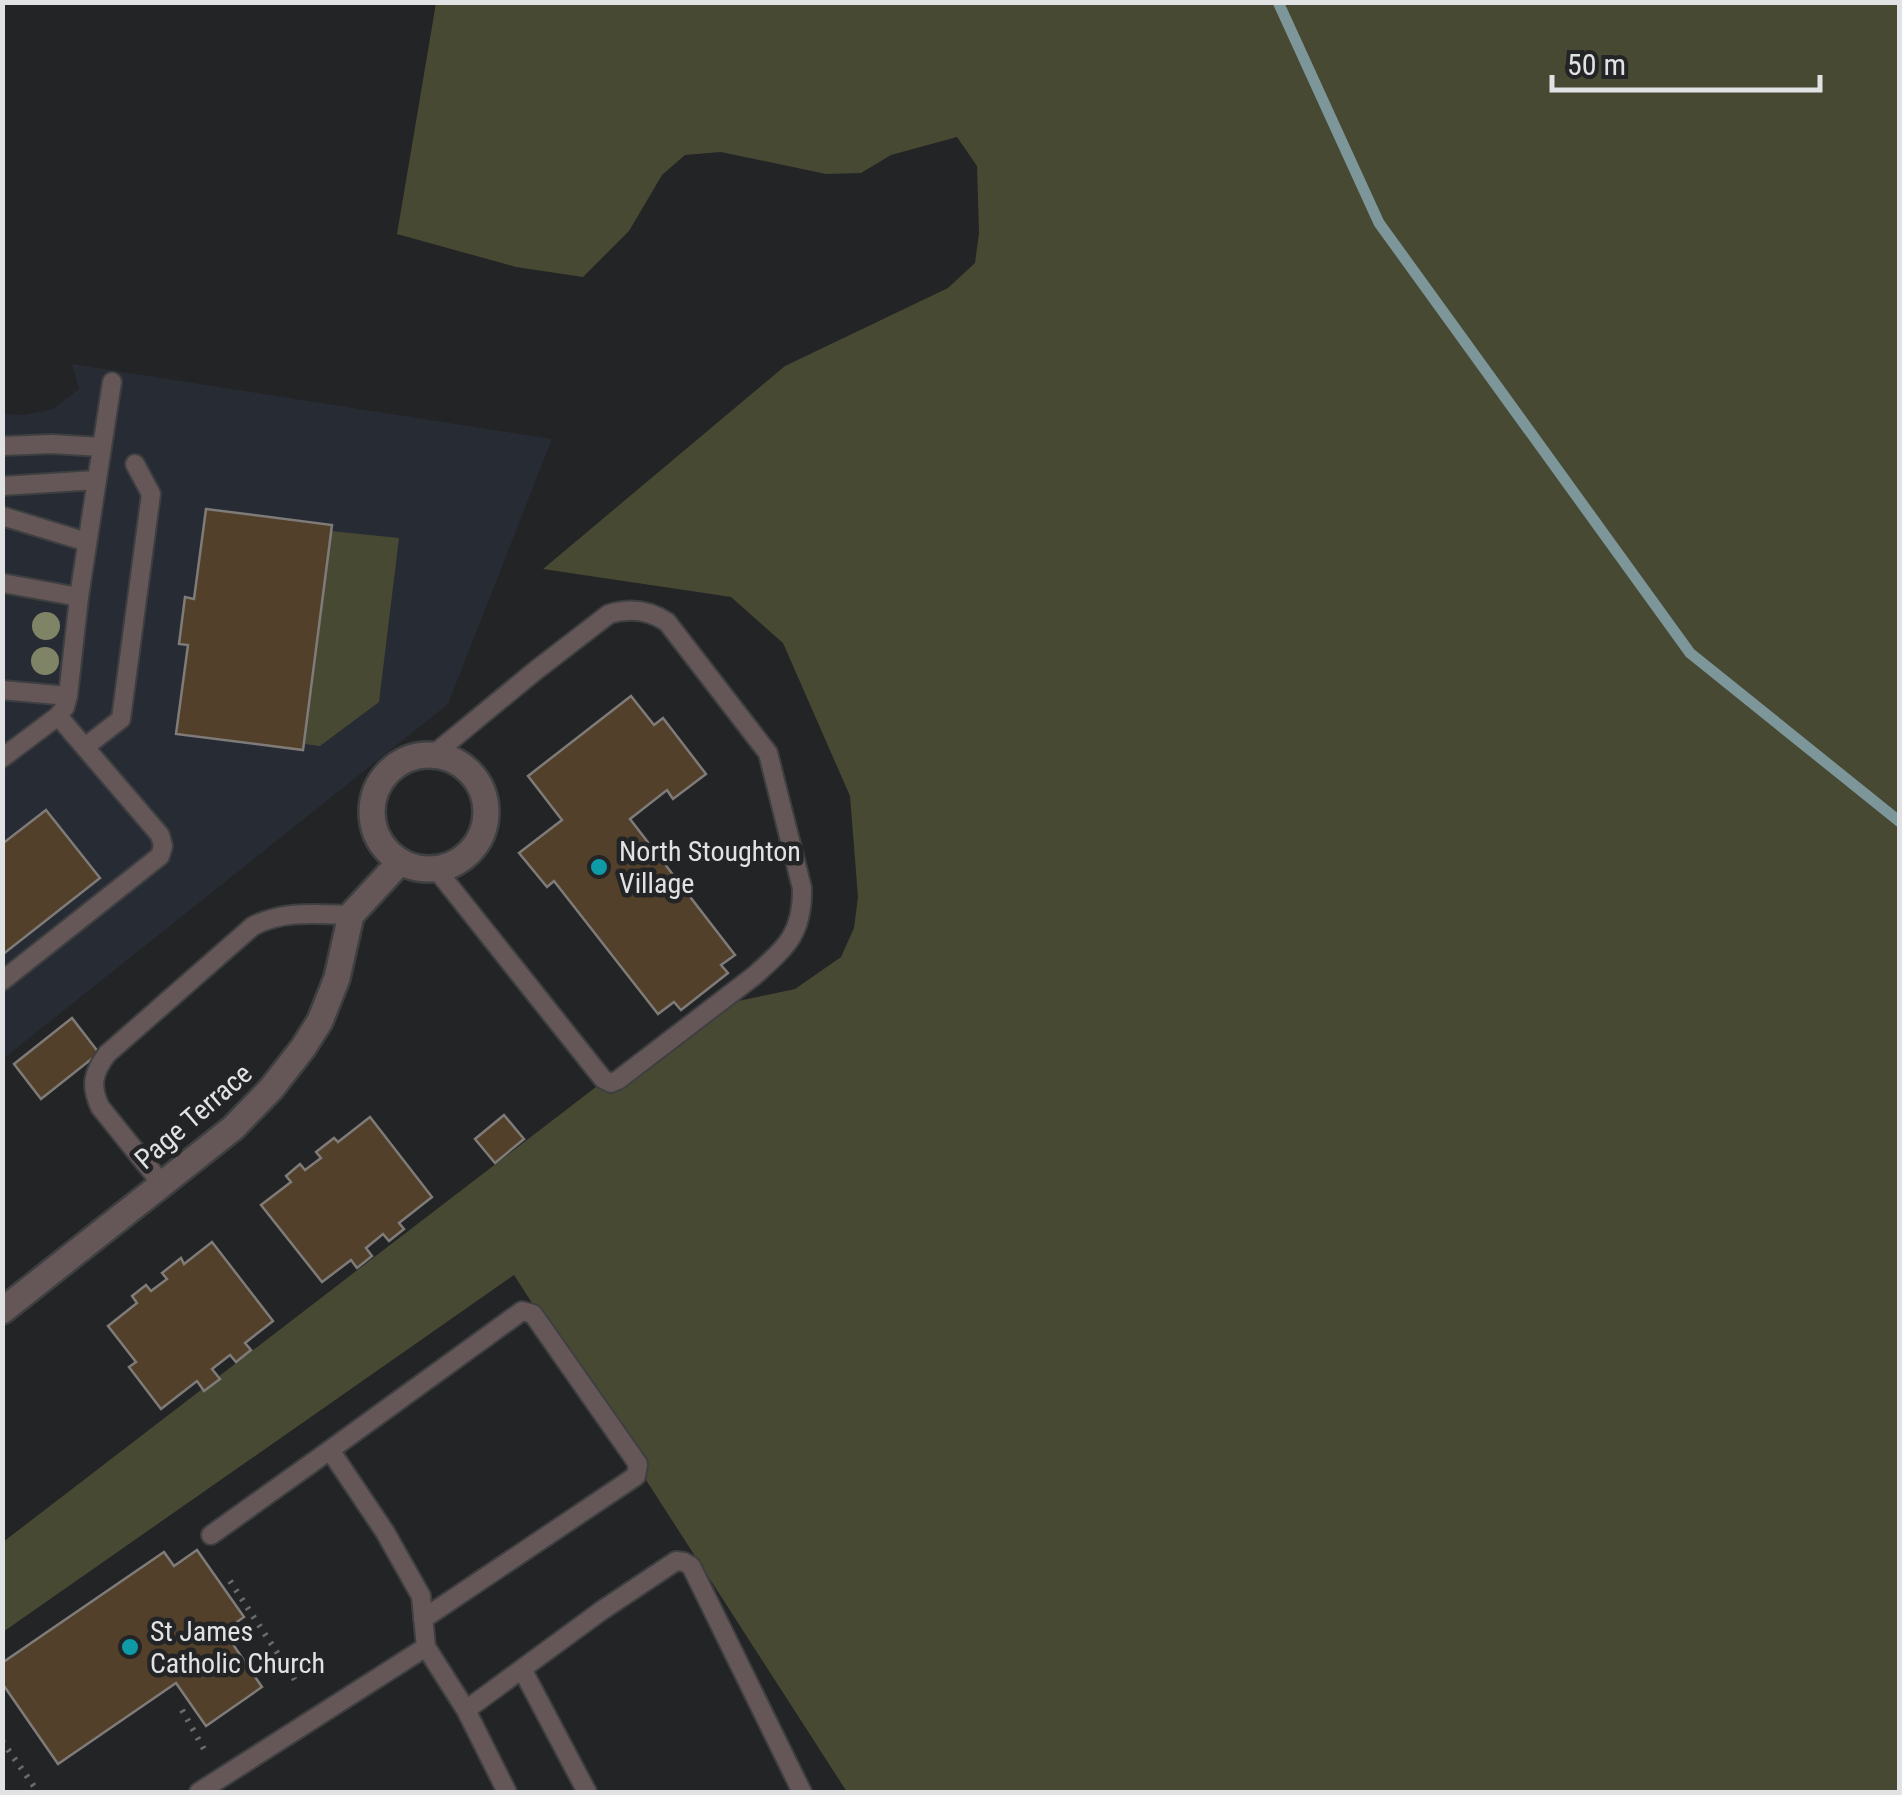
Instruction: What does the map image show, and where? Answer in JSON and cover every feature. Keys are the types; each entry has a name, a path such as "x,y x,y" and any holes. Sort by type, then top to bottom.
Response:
{"street":[{"path":"433,755 451,760 478,784 486,820 470,852 454,864 436,869 400,862 385,850 375,833 372,814 382,778 396,765 414,757 433,755"},
{"path":"351,915 400,862"},
{"name":"Page Terrace","path":"2,1311 252,1110 320,1022 337,978 351,915"}],"lane":[{"path":"2,758 65,707 112,382"},
{"path":"2,446 101,447"},
{"path":"85,747 121,720 152,494 134,464"},
{"path":"2,486 96,480"},
{"path":"2,516 87,542"},
{"path":"2,583 79,598"},
{"path":"433,755 609,614 620,610 658,616 667,622 768,753 802,888 800,921 783,948 762,968 611,1083 603,1079 436,869"},
{"path":"2,690 68,696"},
{"path":"2,981 160,856 163,846 160,836 58,716"},
{"path":"162,1184 100,1107 94,1093 94,1079 107,1054 253,926 287,915 351,915"},
{"path":"211,1536 522,1311 528,1311 638,1464 636,1476 423,1620"},
{"path":"330,1450 386,1532 421,1596 426,1647 466,1710 506,1792"},
{"path":"466,1710 676,1561 684,1562 691,1566 802,1792"},
{"path":"198,1792 426,1647"},
{"path":"522,1669 587,1792"}],"path":[{"path":"230,1581 297,1683"},
{"path":"182,1710 205,1751"},
{"path":"2,1741 38,1792"}],"shaded area":[{"path":"72,364 552,439 448,704 3,1059 3,414 24,415 53,409 79,389"}],"green space":[{"path":"436,3 1899,3 1899,1792 847,1792 514,1275 3,1632 3,1542 678,1024 701,1009 795,989 841,957 854,928 858,897 850,796 783,643 731,597 543,569 785,366 948,288 975,263 979,233 977,166 957,137 891,155 861,173 826,174 721,152 685,155 662,175 629,231 583,277 516,267 397,234"},
{"path":"331,531 399,538 379,702 320,746 304,744"}],"building":[{"path":"206,509 332,525 303,750 176,734 188,645 179,644 185,597 194,599"},
{"name":"North Stoughton Village","path":"631,696 654,725 663,718 706,774 673,799 667,790 630,819 735,955 721,965 728,973 681,1010 674,1002 658,1014 554,881 547,887 519,853 562,820 528,776"},
{"path":"46,810 100,878 2,955 2,844"},
{"path":"72,1018 99,1053 41,1099 14,1064"},
{"path":"504,1115 524,1139 495,1163 475,1139"},
{"path":"370,1117 432,1197 399,1223 404,1229 389,1241 383,1234 366,1248 372,1256 357,1268 351,1260 322,1282 261,1205 291,1182 286,1176 300,1164 305,1170 321,1158 316,1152 334,1138 338,1142"},
{"path":"212,1242 273,1321 245,1343 251,1350 236,1362 230,1355 212,1369 220,1379 204,1391 197,1381 161,1409 129,1367 136,1362 108,1326 137,1303 132,1296 146,1285 151,1291 167,1279 162,1273 181,1258 184,1264"},
{"name":"St James Catholic Church","path":"197,1550 244,1617 224,1631 262,1687 206,1726 176,1683 58,1764 2,1683 2,1663 164,1552 174,1566"}],"waterway":[{"path":"1278,2 1379,223 1690,653 1900,822"}],"place":[{"name":"North Stoughton Village","path":"599,867"},
{"name":"St James Catholic Church","path":"130,1647"}]}
